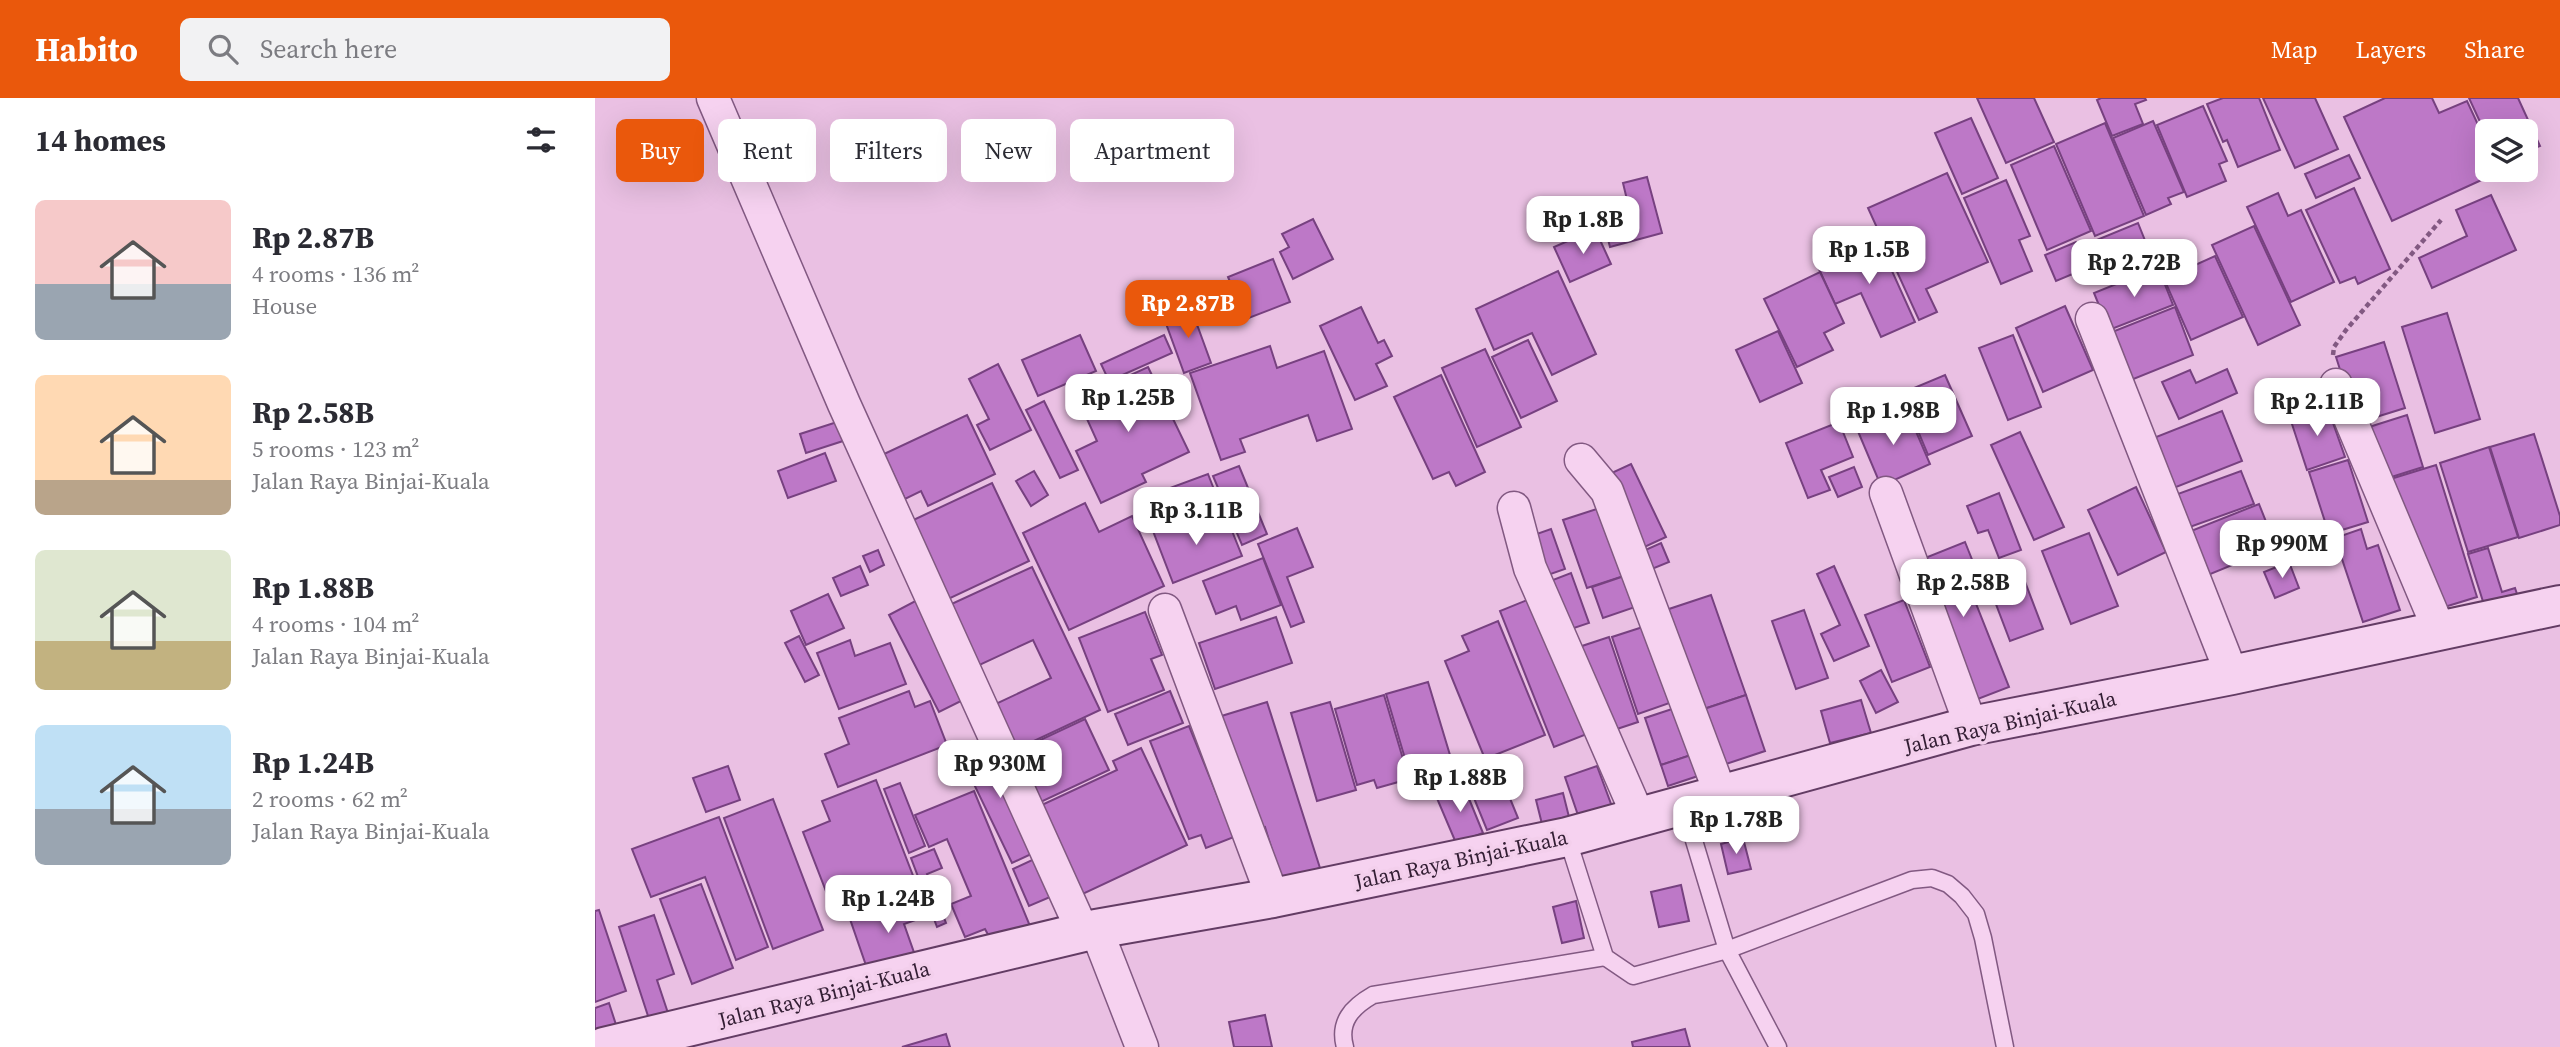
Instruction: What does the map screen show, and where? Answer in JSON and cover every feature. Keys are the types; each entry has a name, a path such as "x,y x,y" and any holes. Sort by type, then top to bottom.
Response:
{"main road":[{"name":"Jalan Raya Binjai-Kuala","path":"614,1046 1090,930 1273,898 1567,837 1971,726 2232,675 2560,605"}],"street":[{"path":"713,98 844,404 1142,1047"},
{"path":"2092,319 2232,675"},
{"path":"2336,385 2440,632"},
{"path":"1581,460 1607,491 1721,795"},
{"path":"1886,493 1971,726"},
{"path":"1514,508 1530,568 1639,818"},
{"path":"1165,610 1273,898"}],"lane":[{"path":"1683,804 1727,950 1777,1047"},
{"path":"1567,837 1605,957 1633,976 1727,950 1912,880 1932,878 1948,884 1976,914 2005,1047"},
{"path":"1345,1047 1342,1036 1345,1021 1355,1005 1373,995 1605,957"}],"path":[{"path":"2336,385 2332,366 2334,347 2441,220"}],"building":[{"path":"1977,98 2034,98 2054,142 2006,163"},
{"path":"2145,98 2146,100 2135,104 2143,124 2112,136 2097,100"},
{"path":"2223,98 2259,98 2280,150 2238,167 2227,140 2223,142 2207,104"},
{"path":"2263,98 2315,98 2338,149 2295,168"},
{"path":"2385,98 2432,98 2439,113 2467,101 2475,119 2475,182 2477,182 2392,221 2344,117"},
{"path":"2469,98 2518,98 2528,119 2479,119"},
{"path":"2203,106 2227,161 2219,164 2226,181 2187,197 2157,125"},
{"path":"1971,118 1998,178 1962,194 1935,133"},
{"path":"2153,121 2184,192 2168,198 2171,204 2146,215 2113,138"},
{"path":"2105,123 2144,216 2095,236 2056,144"},
{"path":"2054,146 2091,231 2047,250 2011,165"},
{"path":"2349,155 2360,178 2316,198 2305,174"},
{"path":"1947,173 1988,262 1926,289 1937,312 1919,320 1868,208"},
{"path":"1647,177 1662,233 1610,247 1601,212 1628,204 1623,183"},
{"path":"2006,180 2030,236 2019,240 2032,271 2001,284 1964,198"},
{"path":"2354,188 2390,269 2358,284 2355,277 2340,283 2306,210"},
{"path":"2278,193 2288,216 2301,210 2334,282 2291,302 2247,207"},
{"path":"2491,195 2516,250 2432,288 2419,258 2467,236 2456,210"},
{"path":"1313,219 1333,259 1293,279 1280,252 1289,247 1282,234"},
{"path":"2138,223 2150,253 2095,276 2082,246"},
{"path":"2254,226 2300,325 2258,345 2212,245"},
{"path":"1595,229 1611,264 1570,282 1554,247"},
{"path":"1878,240 1915,322 1881,337 1861,293 1835,304 1818,267"},
{"path":"2076,242 2087,268 2056,281 2045,255"},
{"path":"2215,256 2243,317 2191,340 2164,279"},
{"path":"1273,259 1290,302 1246,319 1228,277"},
{"path":"2158,267 2173,305 2109,330 2094,293"},
{"path":"1558,271 1596,354 1552,375 1532,333 1494,350 1476,309"},
{"path":"1820,272 1844,323 1824,333 1833,350 1797,367 1764,299"},
{"path":"2065,306 2093,370 2043,392 2016,328"},
{"path":"1361,307 1378,343 1384,340 1392,356 1376,364 1387,386 1355,400 1320,326"},
{"path":"2175,307 2193,355 2131,380 2112,332"},
{"path":"1191,308 1211,363 1184,373 1164,318"},
{"path":"2447,313 2480,419 2435,433 2402,327"},
{"path":"1778,331 1802,383 1760,402 1736,350"},
{"path":"1080,335 1096,371 1038,396 1022,360"},
{"path":"1164,335 1172,353 1109,381 1101,364"},
{"path":"2013,335 2041,407 2008,420 1979,348"},
{"path":"1528,340 1557,401 1521,418 1492,357"},
{"path":"2384,342 2405,408 2357,423 2336,357"},
{"path":"1270,346 1277,368 1324,351 1352,429 1317,441 1308,415 1240,439 1245,452 1221,460 1190,373"},
{"path":"1485,349 1521,427 1477,447 1442,368"},
{"path":"998,364 1031,430 990,450 977,425 989,419 969,379"},
{"path":"1148,367 1189,452 1142,474 1146,482 1101,503 1076,451 1097,441 1078,399"},
{"path":"2227,369 2237,393 2179,419 2162,382 2190,370 2196,383"},
{"path":"1441,375 1485,472 1456,486 1449,472 1433,479 1394,397"},
{"path":"1945,375 1972,436 1928,455 1902,393"},
{"path":"1874,389 1885,414 1848,429 1838,403"},
{"path":"1044,401 1078,470 1060,478 1026,410"},
{"path":"2327,406 2345,457 2307,470 2290,418"},
{"path":"1906,408 1930,464 1881,486 1857,429"},
{"path":"2222,411 2242,461 2166,491 2146,441"},
{"path":"967,415 995,474 928,506 921,491 905,499 884,454"},
{"path":"2407,415 2423,467 2382,480 2366,428"},
{"path":"837,422 843,441 806,453 800,434"},
{"path":"1839,422 1853,457 1821,470 1830,490 1808,498 1786,443"},
{"path":"2020,432 2064,527 2034,540 1991,445"},
{"path":"2534,434 2560,516 2560,525 2519,538 2490,447"},
{"path":"2489,447 2518,537 2468,552 2440,463"},
{"path":"825,453 836,481 788,498 778,471"},
{"path":"2348,460 2368,522 2329,534 2309,472"},
{"path":"1631,464 1666,537 1638,550 1603,477"},
{"path":"2436,465 2477,597 2438,609 2384,481"},
{"path":"1239,466 1267,534 1242,545 1213,476"},
{"path":"1854,467 1862,487 1838,497 1829,477"},
{"path":"1034,471 1048,495 1031,506 1016,481"},
{"path":"2241,471 2254,504 2187,528 2175,495"},
{"path":"1208,474 1222,510 1195,521 1192,512 1171,521 1159,492"},
{"path":"992,483 1029,561 944,601 907,523"},
{"path":"2136,487 2166,552 2118,575 2088,510"},
{"path":"1999,493 2021,550 1999,558 1988,530 1978,533 1967,506"},
{"path":"1085,503 1099,532 1132,516 1164,586 1069,630 1023,533"},
{"path":"2259,504 2276,547 2208,575 2191,531"},
{"path":"1609,505 1633,573 1587,588 1563,520"},
{"path":"1226,516 1242,556 1173,583 1153,531 1189,517 1194,529"},
{"path":"1297,528 1313,567 1287,577 1304,622 1291,627 1258,544"},
{"path":"1551,529 1565,569 1542,577 1528,537"},
{"path":"2361,529 2367,549 2378,545 2400,610 2363,622 2335,538"},
{"path":"2089,533 2118,606 2071,624 2042,551"},
{"path":"1965,542 1985,592 1973,596 2009,687 1970,702 1915,562"},
{"path":"1661,543 1669,562 1642,573 1634,555"},
{"path":"2488,548 2502,592 2515,588 2519,600 2486,611 2468,554"},
{"path":"878,550 884,565 870,572 863,556"},
{"path":"1263,558 1281,605 1241,620 1236,606 1216,614 1203,581"},
{"path":"2289,562 2299,588 2275,598 2264,572"},
{"path":"860,566 868,585 841,596 833,578"},
{"path":"1834,566 1869,646 1834,661 1821,634 1840,625 1817,574"},
{"path":"2019,566 2043,629 2010,641 1986,578"},
{"path":"1032,567 1100,710 1006,754 985,709 1051,678 1033,640 973,668 945,607"},
{"path":"1571,573 1589,623 1562,632 1545,583"},
{"path":"1633,573 1644,604 1603,618 1592,587"},
{"path":"828,594 844,628 806,645 791,611"},
{"path":"1711,595 1746,695 1701,710 1666,610"},
{"path":"1537,596 1592,732 1554,747 1500,611"},
{"path":"921,598 971,696 939,712 889,615"},
{"path":"1904,600 1930,667 1892,682 1865,615"},
{"path":"1804,610 1828,678 1796,689 1772,621"},
{"path":"1145,612 1162,655 1151,659 1164,690 1108,712 1079,638"},
{"path":"1276,617 1292,663 1215,689 1199,643"},
{"path":"1498,621 1545,735 1485,759 1445,661 1469,651 1462,636"},
{"path":"1655,623 1681,699 1638,714 1612,637"},
{"path":"799,636 819,675 805,682 785,643"},
{"path":"1609,637 1638,722 1608,732 1579,647"},
{"path":"850,640 855,656 890,643 906,684 839,709 817,653"},
{"path":"1881,670 1898,702 1876,713 1860,681"},
{"path":"1428,682 1456,775 1435,781 1433,772 1411,779 1386,694"},
{"path":"909,691 915,707 930,701 947,745 838,787 825,754 849,744 839,718"},
{"path":"1170,691 1183,723 1128,745 1115,714"},
{"path":"1384,695 1409,779 1377,788 1374,780 1357,785 1335,709"},
{"path":"1746,695 1765,751 1720,766 1701,710"},
{"path":"1861,700 1871,733 1830,743 1821,711"},
{"path":"1267,702 1320,868 1281,880 1265,827 1251,832 1215,718"},
{"path":"1330,702 1356,790 1317,801 1291,713"},
{"path":"1678,707 1694,754 1661,765 1645,718"},
{"path":"1085,719 1109,770 1030,807 1006,756"},
{"path":"1189,726 1234,837 1206,848 1201,835 1189,839 1150,741"},
{"path":"987,737 1042,849 1012,863 958,751"},
{"path":"1141,748 1187,845 1072,899 1031,810 1117,770 1113,761"},
{"path":"1694,754 1701,775 1668,786 1661,765"},
{"path":"728,766 740,800 706,812 693,778"},
{"path":"1597,766 1614,812 1581,824 1565,777"},
{"path":"1498,769 1518,818 1487,830 1467,781"},
{"path":"876,780 917,886 836,917 803,832 830,821 822,801"},
{"path":"900,783 925,846 909,853 884,789"},
{"path":"1463,784 1483,833 1456,843 1436,796"},
{"path":"974,791 1030,926 992,942 985,929 965,937 951,904 971,896 947,839 929,847 915,815"},
{"path":"1563,793 1571,825 1544,832 1536,800"},
{"path":"773,799 823,930 773,949 724,818"},
{"path":"719,817 768,947 736,960 705,877 651,897 632,849"},
{"path":"1743,838 1751,869 1728,874 1721,844"},
{"path":"934,849 942,868 927,874 946,923 937,927 911,858"},
{"path":"1045,854 1062,892 1029,906 1013,869"},
{"path":"701,884 733,968 692,984 660,899"},
{"path":"1681,885 1689,921 1659,927 1651,892"},
{"path":"919,895 927,916 904,924 917,961 870,977 850,919"},
{"path":"1576,901 1584,938 1562,943 1553,907"},
{"path":"599,910 626,991 595,1002 595,911"},
{"path":"654,915 674,974 657,980 668,1013 649,1019 619,927"},
{"path":"609,1003 618,1031 595,1039 595,1008"},
{"path":"1265,1015 1272,1047 1234,1047 1229,1022"},
{"path":"1685,1029 1690,1047 1633,1047 1632,1042"},
{"path":"946,1034 950,1047 902,1047"}]}
